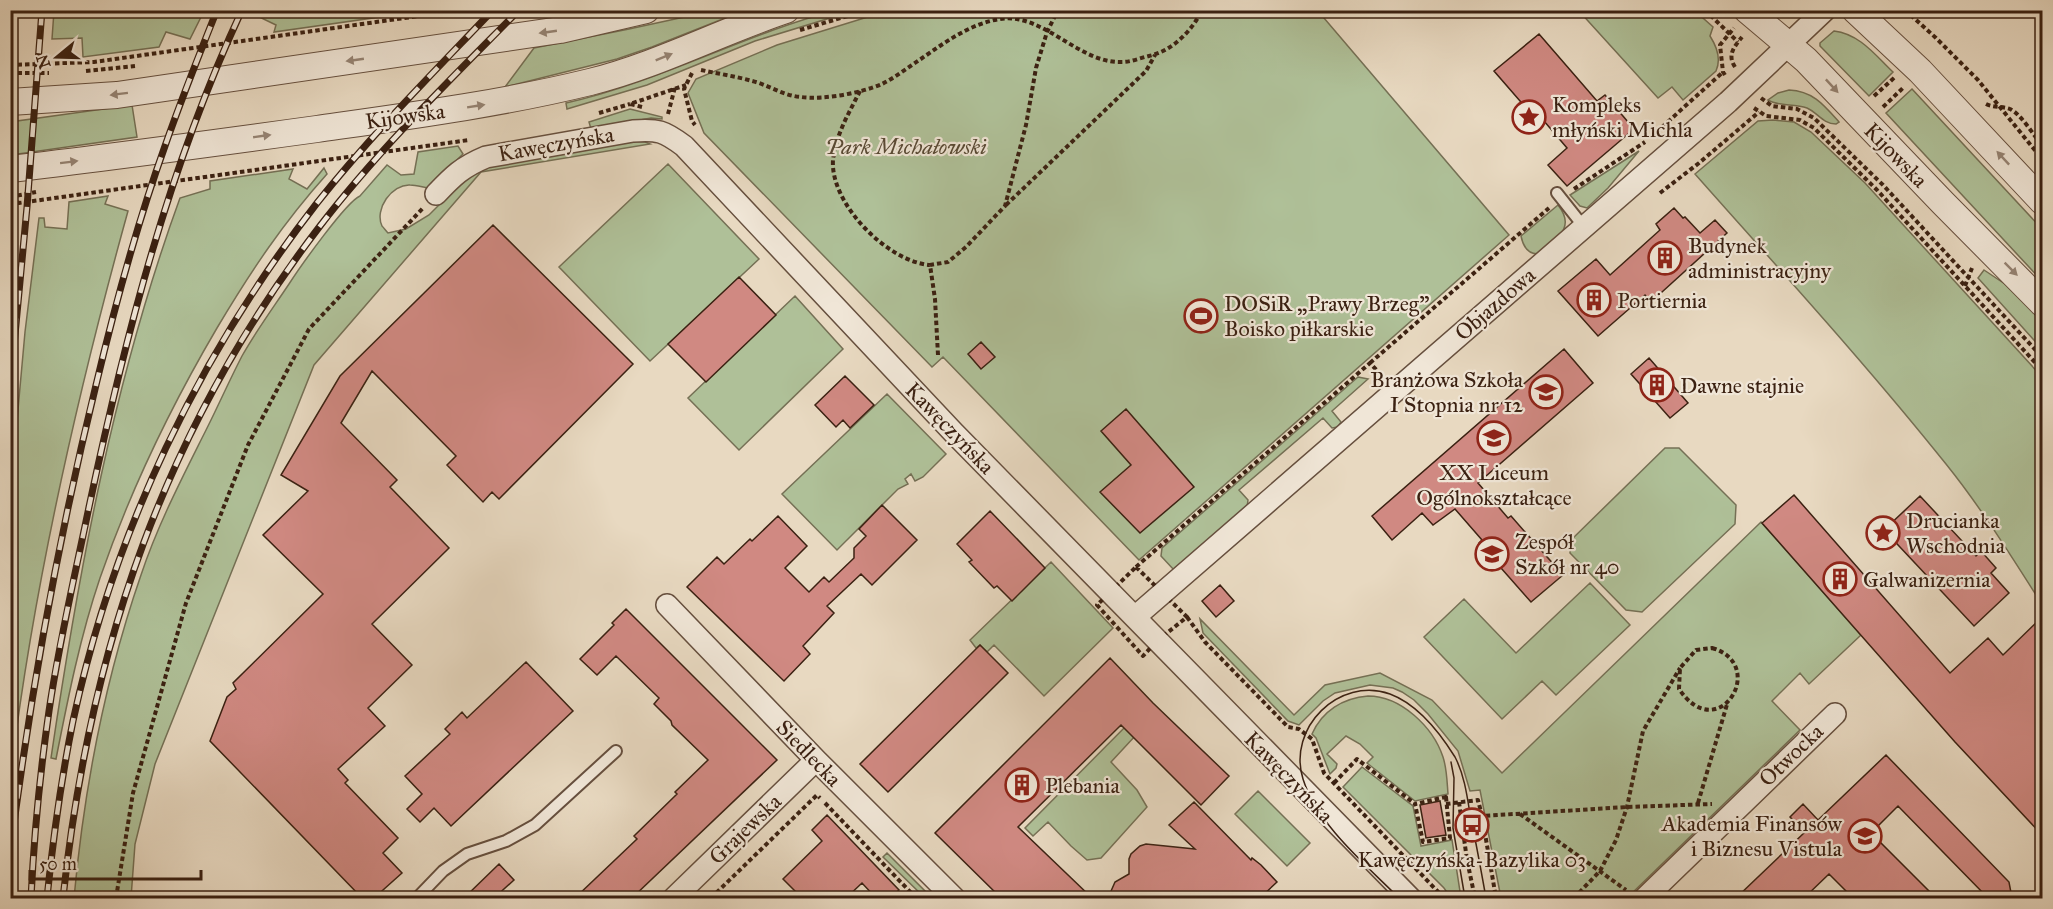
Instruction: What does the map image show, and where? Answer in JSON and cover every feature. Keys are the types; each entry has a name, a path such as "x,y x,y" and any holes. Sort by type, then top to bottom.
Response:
{"street":[{"path":"10,102 117,95 560,30 646,10"},
{"name":"Kijowska","path":"10,169 145,153 524,97 591,82 638,68 786,10"},
{"name":"Objazdowa","path":"1135,617 1584,227 1740,82 1790,45 1825,10"},
{"path":"1855,10 1909,73 2043,201"},
{"name":"Kijowska","path":"1747,19 1790,45 1869,111 1943,203 2043,303"},
{"name":"Kawęczyńska","path":"436,194 468,164 486,157 633,130 655,129 666,118 684,146 953,432 1410,898"},
{"name":"Siedlecka","path":"667,605 816,760 954,898"},
{"name":"Otwocka","path":"1636,895 1739,806 1835,714"},
{"name":"Grajewska","path":"674,898 816,760"}],"lane":[{"path":"1559,195 1584,227"},
{"path":"417,898 442,871 467,854 507,841 535,825 616,751"}],"path":[{"path":"10,65 94,62 461,10"},
{"path":"1005,206 1026,124 1036,68 1047,32 1058,10"},
{"path":"698,69 759,83 778,92 801,98 823,97 860,91 883,84 954,37 982,23 1016,18 1101,59 1122,62 1155,55 1188,33 1202,10"},
{"path":"1706,10 1738,42"},
{"path":"1905,10 1978,80 2043,159"},
{"path":"1723,72 1720,45 1729,33 1747,19"},
{"path":"1740,82 1731,60 1732,50 1738,42 1747,19"},
{"path":"1832,136 1869,111 1909,73 1936,38"},
{"path":"860,91 838,133 833,162 837,183 847,206 860,224 881,243 902,258 918,264 930,265 948,262 966,247 1005,206 1146,71 1155,55"},
{"path":"1723,72 1740,82 1768,105 1797,109 1814,118 1883,185 2043,357"},
{"path":"1370,363 1559,195 1643,144 1723,72"},
{"path":"1869,111 1909,73"},
{"path":"666,118 673,88 671,80"},
{"path":"592,115 687,84"},
{"path":"630,104 649,109"},
{"path":"1992,107 2008,108 2015,112 2043,146"},
{"path":"1754,108 1766,116 1795,118 1805,122 1877,190 2043,370"},
{"path":"684,118 692,121"},
{"path":"10,197 19,203 471,139"},
{"path":"1836,151 1846,141"},
{"path":"116,898 133,793 186,603 248,445 309,329 436,194"},
{"path":"930,265 935,299 938,355"},
{"path":"1965,286 1973,269"},
{"path":"1187,617 1204,642 1288,727 1299,729 1312,739 1324,773 1444,898"},
{"path":"1574,898 1600,871 1616,840 1627,807 1644,731 1680,668 1696,650 1712,648 1720,651 1732,661 1738,675 1735,694 1717,709 1705,710 1694,707 1679,689 1680,668"},
{"path":"1698,803 1728,701"},
{"path":"1334,783 1357,759 1415,804 1423,842 1450,838 1446,797 1415,804"},
{"path":"711,898 817,795 916,898"},
{"path":"1446,804 1478,800 1496,898"},
{"path":"1459,802 1475,898"},
{"path":"1482,816 1698,803 1739,806"},
{"path":"1519,814 1636,895"}],"green space":[{"path":"54,10 204,11 190,39 166,32 159,47 83,57 82,38 52,39"},
{"path":"257,10 422,11 274,32 276,25 255,15"},
{"path":"837,10 853,11 755,41 647,85 567,109 566,103 635,83 769,32"},
{"path":"712,11 743,11 617,59 505,87 534,48"},
{"name":"Park Michałowski","path":"887,11 1318,11 1509,235 1139,560 943,357 932,367 704,133 688,93 696,79 777,45"},
{"path":"1579,11 1695,11 1713,27 1710,36 1718,54 1716,71 1683,100 1672,87 1658,98"},
{"path":"1834,31 1860,41 1893,72 1869,96 1820,46 1820,43"},
{"path":"1912,89 2042,229 2042,281 1886,113"},
{"path":"1789,90 1811,96 1839,122 1831,124 1807,108 1777,104 1768,100 1778,93"},
{"path":"132,105 137,137 11,155 10,122"},
{"path":"630,109 662,117 662,119 651,118 591,129 589,122"},
{"path":"1758,121 1794,122 1811,132 1865,183 2042,377 2042,589 2036,595 1982,512 1946,464 1854,354 1695,174"},
{"path":"634,141 650,144 481,172 314,365 155,764 135,844 131,898 74,898 90,775 98,735 128,614 147,557 169,505 242,356 313,250 334,222 387,165 401,175 414,174 418,152 458,146 463,154 428,188 403,186 391,193 380,212 382,226 388,233 406,229 429,215 467,177 484,167"},
{"path":"1639,151 1608,188 1587,208 1580,206 1570,195"},
{"path":"668,164 759,259 650,361 559,267"},
{"path":"324,168 327,174 282,229 230,307 183,389 152,450 124,513 100,578 80,645 56,759 51,758 74,616 101,475 136,335 180,198 210,189 210,181 293,169 289,179 307,189"},
{"path":"108,196 105,204 128,211 91,350 59,489 32,630 11,772 11,487 25,332 39,218 44,218 45,227 67,229 69,202"},
{"path":"1558,205 1565,221 1562,233 1538,254 1531,253 1524,246 1521,236"},
{"path":"1984,270 2008,286 2042,322 2042,349 1978,278"},
{"path":"795,296 843,349 739,450 688,398"},
{"path":"1358,377 1368,379 1332,411 1341,422 1338,427 1332,428 1323,418 1239,490 1248,500 1247,507 1174,570 1161,556 1162,548"},
{"path":"887,394 946,454 923,477 915,481 911,474 905,479 908,484 898,489 837,550 782,494"},
{"path":"1665,448 1679,448 1736,505 1735,524 1642,612 1626,610 1570,553 1571,540"},
{"path":"1761,522 1861,635 1809,684 1800,673 1772,701 1800,730 1627,898 1501,898 1480,790 1470,791 1458,751 1414,700 1393,688 1370,685 1335,693 1323,701 1299,725 1288,721 1203,633 1200,619 1294,715 1325,685 1380,673 1432,700 1502,773"},
{"path":"1051,562 1113,628 1044,696 994,645 987,652 980,645 976,648 970,640"},
{"path":"1590,583 1630,625 1556,695 1542,681 1502,719 1424,637 1464,599 1516,653"},
{"path":"1359,697 1380,697 1404,707 1424,725 1443,757 1448,794 1415,801 1367,763 1373,757 1360,744 1346,736 1327,754 1337,764 1330,774 1316,738 1312,734 1321,719 1334,707"},
{"path":"1127,725 1136,735 1111,762 1137,790 1147,807 1101,858 1087,860 1048,822 1033,836 1025,828"},
{"path":"1362,767 1413,806 1421,846 1452,840 1461,898 1451,898 1444,888 1343,787"},
{"path":"1258,791 1310,843 1287,866 1235,814"},
{"path":"887,853 929,895 925,898 883,857"}],"building":[{"path":"1539,34 1597,101 1605,95 1634,129 1567,186 1548,165 1567,148 1544,121 1540,124 1494,71"},
{"path":"1674,208 1700,233 1715,220 1727,233 1651,302 1645,295 1598,336 1558,291 1596,259 1610,275 1660,230 1656,224"},
{"path":"493,225 633,364 499,499 492,492 483,502 447,465 456,456 372,371 341,423 397,480 390,487 449,548 372,624 412,665 368,708 385,726 338,769 348,780 345,783 398,838 383,853 402,873 374,898 362,898 210,741 227,697 236,689 233,683 323,594 263,535 308,491 281,475 340,376"},
{"path":"739,277 776,315 706,382 668,344"},
{"path":"981,342 995,357 981,369 968,354"},
{"path":"1564,349 1593,383 1478,483 1508,518 1511,516 1563,575 1531,602 1479,543 1482,540 1455,509 1433,525 1422,513 1392,540 1372,516"},
{"name":"Dawne stajnie","path":"1649,358 1688,403 1670,418 1631,374"},
{"path":"845,376 874,405 850,428 843,420 836,427 815,405"},
{"path":"1126,409 1194,487 1140,533 1100,492 1131,465 1101,431"},
{"path":"1794,495 1950,673 1988,638 2003,655 2043,616 2043,836 1955,742 1762,523"},
{"path":"1920,496 1976,556 1981,551 1996,568 1991,573 2009,593 1974,626 1884,530"},
{"path":"882,505 917,540 872,585 861,574 827,606 834,613 803,646 810,654 784,681 687,587 717,557 724,564 778,516 807,546 785,568 809,592 824,577 829,582 854,558 854,548 866,536 859,529"},
{"path":"990,511 1045,568 1012,601 997,586 994,588 969,562 972,560 957,544"},
{"path":"1220,585 1234,601 1216,617 1202,601"},
{"path":"626,609 777,760 632,898 575,898 637,839 634,836 708,760 654,704 659,698 616,656 597,675 580,659 614,625 612,623"},
{"path":"980,645 1008,673 888,792 860,764"},
{"name":"Plebania","path":"1110,658 1229,776 1201,805 1121,725 1018,827 1092,898 1001,898 935,833"},
{"path":"526,662 573,711 451,826 434,808 420,822 407,809 422,794 405,776 450,734 445,729 462,712 467,718"},
{"name":"Akademia Finansów i Biznesu Vistula","path":"1886,755 2009,882 2012,898 1988,898 1898,806 1871,833 1936,898 1853,898 1829,874 1804,898 1736,898 1805,832 1790,817 1803,804 1818,820"},
{"path":"1440,801 1446,835 1426,838 1420,805"},
{"path":"1194,802 1251,860 1252,858 1261,865 1277,882 1260,898 1108,898 1115,882 1129,874 1129,859 1140,846 1146,844 1195,849 1169,825"},
{"path":"827,815 899,890 889,898 876,898 862,883 846,898 802,898 783,879 822,841 812,830"},
{"path":"499,864 514,880 494,898 464,898"}],"tram line":[{"path":"1399,898 1331,828 1319,812 1303,779 1300,760 1303,742 1310,725 1321,711 1336,700 1353,693 1371,690 1390,694 1400,699 1427,720 1455,757 1465,785 1486,898"},
{"path":"1451,762 1454,778 1453,828 1465,898"}],"railway":[{"path":"10,388 42,10"},
{"path":"10,854 46,618 69,501 103,355 145,205 217,10"},
{"path":"31,898 40,781 53,685 103,443 151,254 192,131 242,10"},
{"path":"47,898 65,765 90,650 137,514 198,384 234,322 274,261 317,203 381,129 493,10"},
{"path":"63,898 75,805 93,715 115,628 144,543 178,461 218,381 266,303 343,197 416,115 519,10"}],"place":[{"name":"Kompleks młyński Michla","path":"1529,117"},
{"name":"Budynek administracyjny","path":"1665,258"},
{"name":"Portiernia","path":"1594,300"},
{"name":"DOSiR „Prawy Brzeg” Boisko piłkarskie","path":"1201,316"},
{"name":"Dawne stajnie","path":"1657,385"},
{"name":"Branżowa Szkoła I Stopnia nr 12","path":"1546,392"},
{"name":"XX Liceum Ogólnokształcące","path":"1494,438"},
{"name":"Drucianka Wschodnia","path":"1883,533"},
{"name":"Zespół Szkół nr 40","path":"1492,554"},
{"name":"Galwanizernia","path":"1840,579"},
{"name":"Plebania","path":"1022,785"},
{"name":"Kawęczyńska-Bazylika 03","path":"1472,825"},
{"name":"Akademia Finansów i Biznesu Vistula","path":"1865,836"}]}
